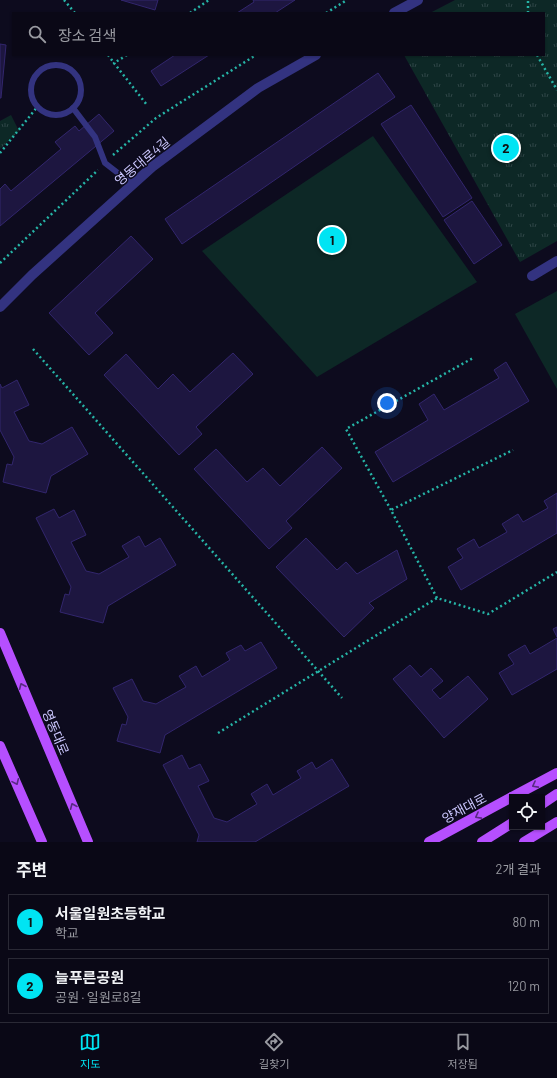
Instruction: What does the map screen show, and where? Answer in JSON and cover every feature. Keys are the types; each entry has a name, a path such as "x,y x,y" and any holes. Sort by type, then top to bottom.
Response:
{"main road":[{"name":"영동대로","path":"0,633 88,842"},
{"path":"0,746 42,842"},
{"name":"양재대로","path":"518,794 557,773"},
{"path":"545,802 557,794"},
{"name":"양재대로","path":"429,842 509,799"},
{"path":"524,842 557,822"},
{"path":"482,842 509,825"}],"street":[{"path":"396,12 418,0"},
{"name":"영동대로4길","path":"0,307 32,275 152,167 258,88 314,56"},
{"path":"532,276 557,261"}],"lane":[{"path":"58,65 69,69 78,78 81,86 81,94 78,102 73,108 59,115 44,112 38,106 33,100 31,91 32,83 42,70 49,66 58,65"},
{"path":"73,108 95,137 105,163 132,184"}],"path":[{"path":"64,0 74,12"},
{"path":"192,12 210,0"},
{"path":"328,12 348,0"},
{"path":"528,0 528,12"},
{"path":"109,56 147,105"},
{"path":"114,63 124,56"},
{"path":"0,263 105,163 156,118 254,56"},
{"path":"538,56 557,90"},
{"path":"0,153 38,106"},
{"path":"33,349 342,698"},
{"path":"473,358 346,429 391,510 436,598 488,614 557,572"},
{"path":"391,510 513,450"},
{"path":"218,733 436,598"}],"green space":[{"path":"455,0 557,0 557,241 520,262 405,56 545,56 545,12 432,12"},
{"path":"11,115 19,131 0,149 0,121"},
{"path":"373,136 477,282 317,377 202,251"},
{"path":"557,291 557,389 515,314"}],"building":[{"path":"121,0 158,0 155,10"},
{"path":"253,0 295,0 277,12 239,12 254,2"},
{"path":"0,44 6,45 1,98 0,98"},
{"path":"174,56 207,56 161,86 151,71"},
{"path":"378,73 395,97 182,244 165,219"},
{"path":"411,105 472,198 443,217 381,124"},
{"path":"99,114 114,131 0,226 0,189 5,184 11,191 61,149 55,142 75,126 79,131"},
{"path":"472,201 502,245 474,264 444,220"},
{"path":"131,236 153,259 95,313 113,333 89,355 49,313"},
{"path":"233,353 253,374 196,427 202,434 179,455 104,375 126,354 158,389 173,374 190,392"},
{"path":"506,362 529,401 393,482 375,452 428,420 419,404 434,394 444,410 499,378 494,370"},
{"path":"17,380 29,405 14,412 29,441 42,444 72,427 88,454 51,476 46,493 3,482 7,464 12,465 14,457 0,430 0,384 2,388"},
{"path":"322,447 342,468 286,521 292,528 269,549 194,469 216,449 247,482 263,468 280,486"},
{"path":"557,493 557,533 461,590 448,567 463,558 457,549 474,539 479,548 507,532 502,524 518,514 523,522 548,508 544,501"},
{"path":"54,509 59,518 74,510 86,535 71,542 86,571 99,574 129,557 122,546 139,536 145,547 160,538 176,565 108,606 103,623 60,612 65,594 69,595 71,587 36,518"},
{"path":"306,538 337,570 346,562 357,574 397,550 407,579 369,603 374,608 344,637 276,567"},
{"path":"557,627 557,637 553,629"},
{"path":"557,638 557,669 512,695 499,673 514,664 508,655 525,645 530,654"},
{"path":"261,642 277,668 165,735 160,753 117,741 122,724 126,725 128,717 113,688 132,679 143,701 156,704 186,687 179,676 196,666 202,677 230,660 226,653 241,645 245,651"},
{"path":"410,665 421,677 431,668 443,681 432,690 440,699 468,676 488,699 444,738 393,679"},
{"path":"182,755 189,769 200,764 209,781 198,786 214,818 227,822 257,804 251,794 267,784 273,795 301,778 297,771 312,762 316,769 332,759 349,786 255,842 197,842 199,835 163,765"}],"place":[{"name":"늘푸른공원","path":"506,148"},
{"name":"서울일원초등학교","path":"332,240"}]}
